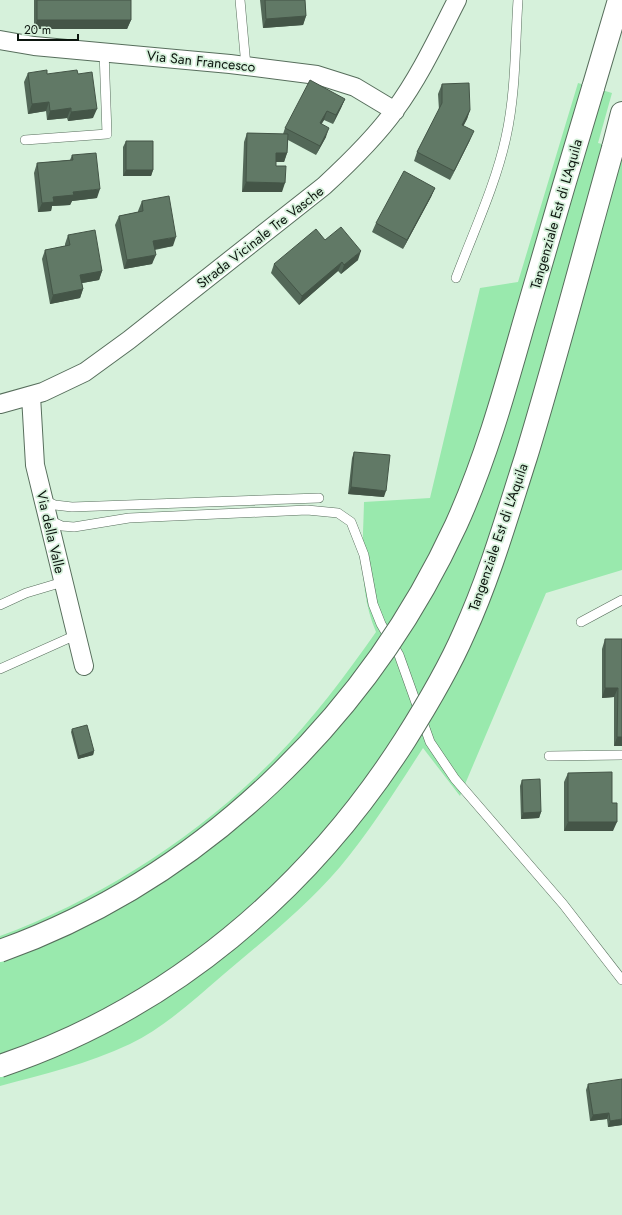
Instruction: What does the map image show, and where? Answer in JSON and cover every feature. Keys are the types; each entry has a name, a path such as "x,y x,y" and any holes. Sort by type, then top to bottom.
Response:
{"highway":[{"name":"Tangenziale Est di L'Aquila","path":"0,951 68,922 120,896 182,856 241,810 288,766 330,720 375,662 407,615 456,526 477,475 505,389 619,0"},
{"name":"Tangenziale Est di L'Aquila","path":"0,1066 40,1053 90,1029 155,993 206,958 261,912 295,879 349,818 385,771 427,704 451,660 476,607 498,548 548,383 622,113"}],"street":[{"name":"Strada Vicinale Tre Vasche","path":"0,404 31,396 55,387 85,372 119,348 297,208 353,158 395,111 427,59 457,0"},
{"name":"Via San Francesco","path":"0,40 34,46 246,66 317,75 343,82 366,93 395,111"},
{"name":"Via della Valle","path":"31,396 33,452 47,518 84,666"}],"lane":[{"path":"240,0 246,66"},
{"path":"456,278 505,142 512,100 518,0"},
{"path":"25,140 107,134 104,52"},
{"path":"43,499 55,505 72,507 319,498"},
{"path":"47,518 62,526 74,527 128,518 307,510 333,512 348,519 353,526 362,547 373,604 381,624 402,662 430,742 455,779 563,904 622,980"},
{"path":"0,605 26,593 63,582"},
{"path":"582,622 622,600"},
{"path":"0,669 76,636"},
{"path":"549,756 622,755"}],"green space":[{"path":"578,83 612,93 598,143 622,149 622,570 546,593 460,796 423,748 373,824 327,882 284,923 179,1012 143,1037 114,1051 66,1068 0,1086 0,936 38,921 112,884 182,838 215,813 246,786 289,743 328,697 376,632 366,600 364,584 364,502 430,498 480,288 518,282"}],"building":[{"path":"37,0 131,0 131,20 37,20"},
{"path":"265,0 305,0 306,16 266,19"},
{"path":"47,70 47,74 77,70 78,74 92,72 97,109 71,112 71,108 50,111 49,102 32,104 28,73"},
{"path":"310,80 345,99 336,115 327,111 320,123 329,128 320,146 285,128"},
{"path":"469,83 470,110 462,125 474,131 454,171 417,152 442,103 442,84"},
{"path":"247,133 288,134 287,153 276,153 276,166 286,166 285,183 246,182"},
{"path":"126,141 153,141 153,170 126,170"},
{"path":"96,153 100,189 73,192 74,195 53,197 54,202 42,203 37,163 73,160 72,155"},
{"path":"404,171 435,188 407,240 376,223"},
{"path":"169,196 176,237 153,241 156,255 127,260 119,216 143,211 142,201"},
{"path":"341,227 361,251 344,265 342,262 302,296 274,264 316,229 325,240"},
{"path":"95,230 102,271 80,275 83,289 53,295 45,250 70,245 68,235"},
{"path":"354,452 390,455 386,491 351,487"},
{"path":"605,639 622,639 622,737 617,737 618,688 605,688"},
{"path":"87,725 94,751 79,756 72,729"},
{"path":"612,772 612,803 617,803 617,822 568,822 568,773"},
{"path":"540,779 541,812 523,813 522,780"},
{"path":"622,1079 622,1119 610,1121 609,1113 593,1115 588,1084"}]}
